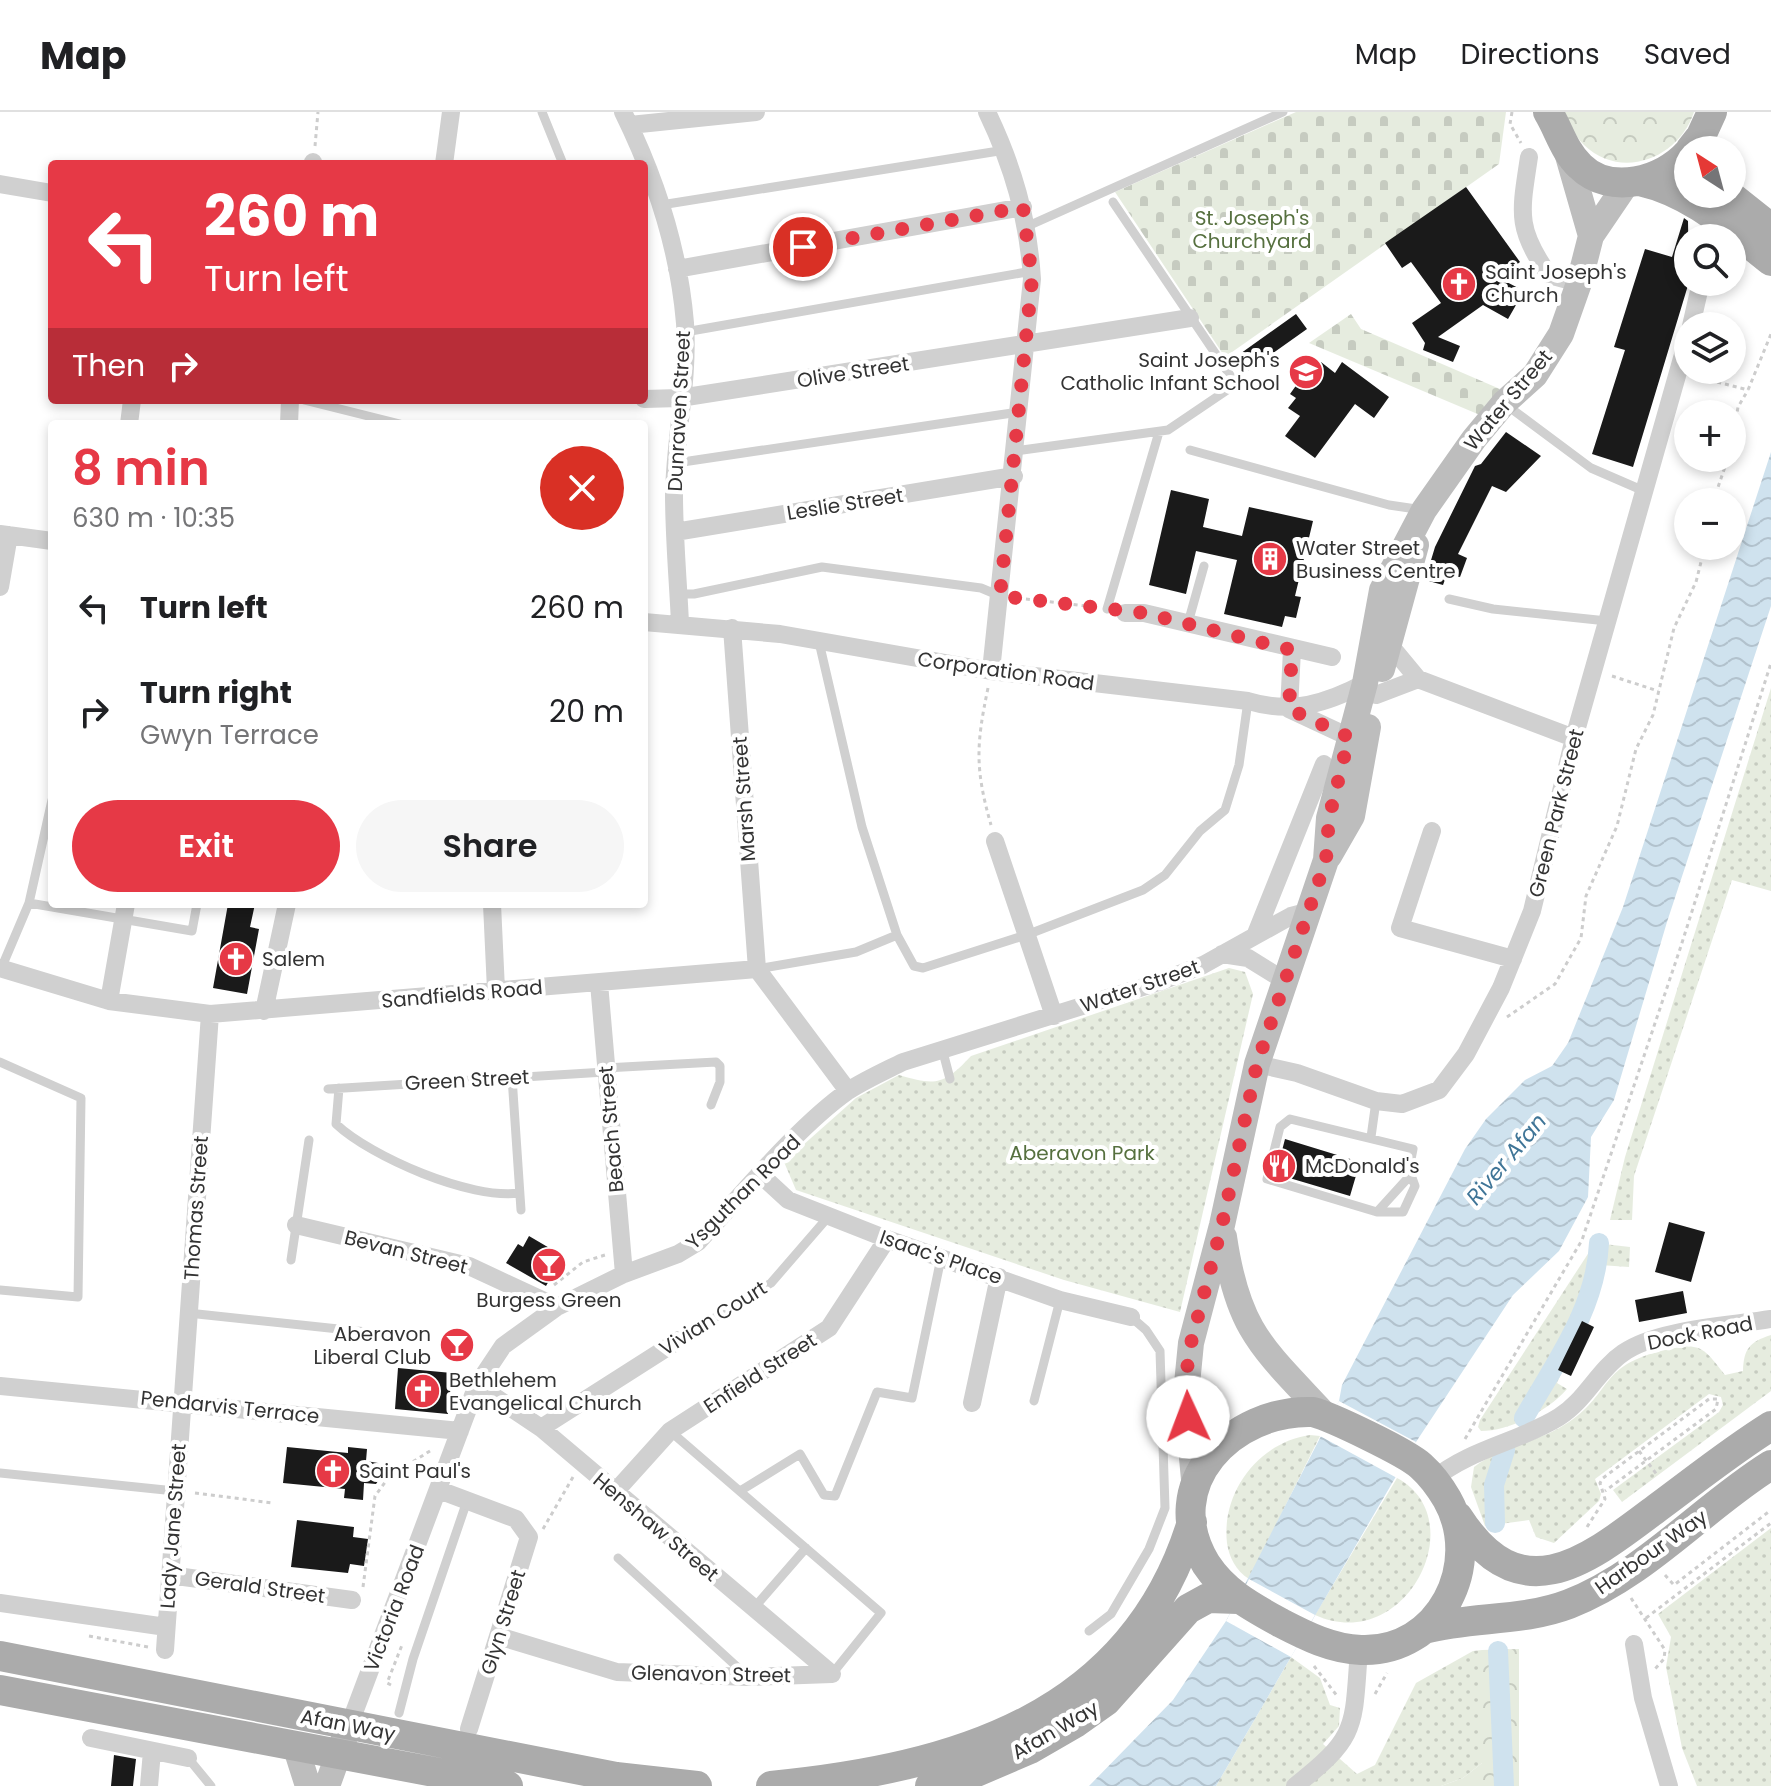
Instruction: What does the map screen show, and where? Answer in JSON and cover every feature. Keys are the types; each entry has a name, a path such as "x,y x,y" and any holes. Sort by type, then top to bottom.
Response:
{"main road":[{"path":"1549,114 1566,149 1581,169 1599,178 1671,188 1713,215 1771,261"},
{"path":"1634,182 1663,172 1704,133"},
{"path":"1746,208 1771,228"},
{"path":"1300,1411 1328,1416 1414,1460 1434,1479 1450,1505 1461,1539 1457,1580 1450,1599 1424,1629 1404,1641 1359,1650 1305,1648 1238,1599 1207,1565 1192,1522 1195,1490 1211,1457 1242,1429 1273,1414 1300,1411"},
{"name":"Harbour Way","path":"1450,1505 1468,1532 1499,1560 1531,1570 1572,1566 1605,1547 1771,1426"},
{"name":"Harbour Way","path":"1424,1629 1448,1622 1547,1612 1594,1593 1624,1576 1771,1465"},
{"name":"Afan Way","path":"771,1786 907,1766 1027,1723 1093,1680 1127,1645 1165,1587 1192,1522"},
{"name":"Afan Way","path":"930,1786 974,1773 1030,1749 1075,1723 1106,1701 1188,1609 1208,1598 1238,1599"},
{"name":"Afan Way","path":"0,1656 616,1777 697,1786"},
{"name":"Afan Way","path":"0,1690 508,1786"}],"street":[{"path":"445,160 451,112"},
{"path":"626,119 756,112"},
{"path":"987,112 1005,150 1026,216 1032,271 1014,476 991,671"},
{"name":"Dunraven Street","path":"626,119 643,160"},
{"path":"1566,149 1591,236"},
{"path":"1529,157 1520,214 1524,232 1549,275 1579,283"},
{"name":"Dunraven Street","path":"648,173 661,205 677,269 685,332 676,463 675,532 680,623"},
{"name":"Water Street","path":"1195,1490 1187,1369 1257,1064 1326,860 1352,816 1370,699 1382,590 1424,510 1504,403 1535,375 1561,334 1591,236 1634,182"},
{"path":"0,184 48,192"},
{"path":"677,269 1026,216"},
{"name":"Olive Street","path":"648,399 680,398 1190,318"},
{"name":"Green Park Street","path":"1257,1064 1297,1073 1376,1101 1402,1104 1439,1090 1472,1044 1513,959 1532,911 1574,738 1675,384"},
{"name":"Leslie Street","path":"675,532 1014,476"},
{"name":"Water Street","path":"1326,860 1329,818 1349,737 1370,699 1389,644 1406,589 1424,510"},
{"path":"0,587 4,535 48,540"},
{"path":"1130,609 1292,650 1332,657"},
{"name":"Corporation Road","path":"648,622 732,628 991,671 1248,701 1289,709 1332,700 1370,699 1418,679"},
{"name":"Marsh Street","path":"732,628 757,969"},
{"path":"1389,644 1418,679 1574,738"},
{"path":"1292,650 1289,709 1349,737 1370,699"},
{"path":"1255,936 1324,764"},
{"path":"1432,831 1400,928 1513,959"},
{"path":"995,841 1029,934 1054,1016"},
{"path":"264,1011 286,908"},
{"path":"492,908 496,990"},
{"path":"109,1001 125,911"},
{"name":"Water Street","path":"848,1091 903,1062 1159,982 1222,954 1291,916 1310,911"},
{"path":"1222,954 1248,958 1285,981"},
{"path":"757,969 848,1091"},
{"name":"Sandfields Road","path":"0,970 109,1001 210,1014 757,969"},
{"name":"Beach Street","path":"599,983 624,1274"},
{"name":"Thomas Street","path":"182,1402 210,1014"},
{"name":"Ysguthan Road","path":"460,1431 477,1385 503,1346 557,1307 624,1274 678,1254 698,1242 761,1175 848,1091"},
{"name":"Isaac's Place","path":"761,1175 788,1200 887,1239 1060,1300 1131,1317"},
{"name":"Bevan Street","path":"296,1225 469,1266 557,1307"},
{"name":"Water Street","path":"1222,1225 1236,1299 1250,1329 1273,1361 1328,1416"},
{"name":"Enfield Street","path":"615,1492 670,1431 829,1328 887,1239"},
{"path":"972,1403 999,1277"},
{"name":"Dock Road","path":"1434,1479 1461,1461 1561,1416 1613,1361 1636,1346 1655,1339 1771,1319"},
{"name":"Vivian Court","path":"541,1428 679,1340"},
{"name":"Henshaw Street","path":"477,1385 541,1428 580,1465 832,1674"},
{"name":"Pendarvis Terrace","path":"0,1386 460,1431"},
{"name":"Lady Jane Street","path":"165,1650 182,1402"},
{"name":"Victoria Road","path":"327,1786 460,1431"},
{"path":"439,1490 516,1519 529,1537"},
{"name":"Glyn Street","path":"469,1729 529,1537"},
{"name":"Gerald Street","path":"169,1575 352,1600"},
{"path":"0,1603 166,1627"},
{"name":"Glenavon Street","path":"498,1636 617,1672 748,1677 832,1674"},
{"path":"1634,1644 1641,1689 1669,1786"},
{"path":"1295,1786 1327,1761 1349,1734 1359,1650"},
{"path":"1641,1689 1663,1694"},
{"path":"91,1738 188,1758"},
{"path":"295,1745 308,1786"},
{"path":"149,1786 152,1751"}],"lane":[{"path":"542,112 561,160"},
{"path":"1026,216 1283,112"},
{"path":"661,205 1005,150"},
{"path":"1015,451 1168,430 1236,384 1113,202"},
{"path":"685,332 1032,271"},
{"path":"1504,403 1591,468 1644,491"},
{"path":"320,404 384,420"},
{"path":"676,463 1019,412"},
{"path":"1130,609 1159,432"},
{"path":"1190,450 1389,505 1424,510"},
{"path":"1188,623 1204,566"},
{"path":"678,594 694,594 822,567 981,588 1000,596"},
{"path":"1449,599 1493,609 1607,621"},
{"path":"819,642 862,827 897,935 914,966 923,968 1029,934 1143,890 1165,875 1200,831 1225,810 1239,765 1248,701"},
{"path":"0,970 29,903 48,818"},
{"path":"29,903 48,905"},
{"path":"89,908 125,911 192,931 196,908"},
{"path":"757,969 856,952 897,935"},
{"path":"943,1052 950,1079"},
{"path":"0,1062 81,1098 78,1297 0,1290"},
{"name":"Green Street","path":"519,1193 502,1195 430,1176 348,1135 336,1124 333,1088 716,1062 720,1066 720,1082 711,1105"},
{"path":"512,1077 521,1210"},
{"path":"1371,1137 1376,1101"},
{"path":"1290,1119 1371,1137 1413,1149 1410,1172 1415,1186 1403,1212 1377,1212 1267,1179 1280,1127 1290,1119"},
{"path":"291,1260 309,1140"},
{"path":"1377,1212 1410,1172"},
{"name":"Vivian Court","path":"679,1340 771,1283 829,1216"},
{"path":"740,1491 800,1454 824,1495 835,1496 877,1392 912,1398 941,1258"},
{"path":"1034,1401 1060,1300"},
{"path":"188,1313 395,1335"},
{"path":"1089,1631 1111,1614 1149,1549 1165,1508 1160,1351 1146,1330 1131,1317"},
{"path":"670,1431 881,1613 832,1674"},
{"path":"0,1473 175,1491"},
{"path":"399,1713 413,1659 467,1501"},
{"path":"753,1609 806,1548"},
{"path":"618,1558 748,1677"},
{"path":"188,1758 211,1786"}],"path":[{"path":"313,160 318,112"},
{"path":"1512,112 1510,124 1529,157"},
{"path":"1742,400 1771,334"},
{"path":"1725,384 1748,390"},
{"path":"1472,1044 1555,984 1581,938 1586,896 1617,826 1636,749 1660,691 1674,628 1696,582 1702,560"},
{"path":"1000,596 1130,609"},
{"path":"1461,1461 1462,1444 1481,1407 1582,1240 1676,964 1771,663"},
{"path":"1593,670 1660,691"},
{"path":"991,671 977,751 978,779 995,841"},
{"path":"540,1298 583,1262 622,1251"},
{"path":"1580,1535 1603,1505 1605,1491 1601,1480 1709,1399 1719,1401 1716,1409 1605,1491"},
{"path":"352,1600 362,1602 375,1496 389,1477 437,1446 452,1448"},
{"path":"529,1537 546,1527 580,1465"},
{"path":"175,1491 273,1503"},
{"path":"1663,1572 1674,1585 1771,1510"},
{"path":"1646,1618 1771,1523"},
{"path":"1630,1597 1646,1618 1665,1654 1641,1689"},
{"path":"75,1633 165,1650"},
{"path":"1305,1648 1330,1683 1334,1696 1355,1700"}],"green space":[{"name":"St. Joseph's Churchyard","path":"1296,112 1506,112 1499,164 1225,357 1115,192"},
{"path":"1565,112 1694,112 1681,136 1674,136 1674,144 1648,159 1632,163 1615,162 1599,156 1584,145"},
{"path":"1351,314 1361,329 1500,389 1480,415 1309,343"},
{"path":"1771,688 1771,891 1732,880 1634,1176 1632,1220 1610,1220 1625,1157"},
{"name":"Aberavon Park","path":"1229,968 1245,972 1253,994 1180,1312 1064,1280 796,1190 784,1162 856,1098 899,1075 922,1081 946,1078 971,1056"},
{"path":"1595,1243 1630,1247 1629,1267 1600,1265 1590,1302 1559,1370 1562,1372 1557,1383 1567,1389 1528,1418 1481,1431 1478,1427 1480,1420"},
{"path":"1771,1335 1771,1391 1622,1502 1613,1490 1719,1412 1723,1405 1721,1397 1709,1394 1595,1479 1601,1494 1599,1501 1554,1543 1536,1537 1529,1520 1485,1526 1471,1487 1474,1467 1569,1422 1628,1363 1665,1350 1694,1347 1706,1353 1725,1375 1743,1371 1749,1347"},
{"path":"1310,1435 1320,1436 1249,1579 1234,1563 1227,1543 1230,1505 1237,1488 1260,1459 1275,1448"},
{"path":"1397,1478 1419,1497 1429,1522 1429,1550 1419,1577 1401,1600 1377,1617 1348,1623 1315,1615"},
{"path":"1771,1528 1771,1786 1697,1786 1682,1748 1666,1667 1671,1637 1658,1614"},
{"path":"1519,1649 1519,1786 1441,1786 1463,1778 1482,1763 1482,1650"},
{"path":"1482,1650 1484,1754 1482,1763 1463,1778 1441,1786 1216,1786 1291,1657 1320,1678 1330,1705 1340,1708 1339,1726 1323,1744 1357,1774 1375,1765 1416,1683 1473,1651"}],"water":[{"name":"River Afan","path":"1771,452 1771,606 1667,922 1614,1100 1591,1137 1588,1197 1559,1251 1513,1295 1416,1442 1216,1786 1089,1786 1173,1700 1226,1621 1339,1401 1342,1385 1465,1149 1486,1119 1525,1080 1552,1066 1568,1043 1623,907 1736,560 1746,560 1746,529"}],"pier":[{"path":"1339,1401 1416,1442 1397,1478 1320,1436"},
{"path":"1249,1579 1315,1615 1291,1657 1226,1621"}],"building":[{"path":"1466,187 1520,262 1499,278 1524,291 1508,319 1483,305 1438,337 1460,346 1453,362 1423,350 1425,343 1412,323 1441,303 1411,262 1402,268 1385,243"},
{"path":"1645,249 1672,257 1674,250 1674,296 1685,296 1680,312 1674,312 1674,332 1633,467 1592,454 1625,350 1614,347"},
{"path":"1296,314 1307,329 1248,371 1237,356"},
{"path":"1321,362 1335,373 1342,362 1389,397 1374,418 1355,404 1315,458 1285,436 1300,416 1288,408 1296,398 1290,394 1305,373 1310,377"},
{"path":"1506,432 1541,456 1506,492 1492,486 1458,554 1467,558 1460,577 1447,574 1443,585 1425,580 1435,547 1475,466 1481,464"},
{"name":"Water Street Business Centre","path":"1171,490 1209,499 1203,527 1242,536 1249,507 1313,521 1295,596 1301,597 1296,618 1285,616 1282,627 1224,614 1237,560 1196,551 1186,594 1149,585"},
{"name":"Salem","path":"227,908 254,908 250,927 259,929 247,994 213,988"},
{"path":"1285,1139 1360,1162 1350,1196 1276,1174"},
{"path":"1669,1222 1705,1232 1691,1282 1655,1272"},
{"path":"529,1236 563,1256 546,1286 506,1263 518,1244 523,1247"},
{"path":"1683,1291 1687,1313 1639,1322 1635,1300"},
{"path":"1582,1321 1594,1327 1571,1376 1558,1370"},
{"name":"Bethlehem Evangelical Church","path":"398,1368 452,1373 448,1414 395,1409"},
{"name":"Saint Paul's","path":"287,1447 348,1453 348,1447 367,1449 366,1461 378,1463 383,1474 376,1484 364,1483 363,1500 344,1498 345,1489 283,1483"},
{"path":"297,1520 354,1527 353,1537 368,1539 364,1566 350,1564 348,1573 291,1567"},
{"path":"114,1755 136,1759 133,1786 111,1786"}],"waterway":[{"path":"1524,1418 1561,1356 1582,1313 1596,1267 1599,1243"},
{"path":"1495,1523 1494,1485 1505,1450"},
{"path":"1498,1651 1504,1786"}],"place":[{"name":"Saint Joseph's Church","path":"1459,284"},
{"name":"Saint Joseph's Catholic Infant School","path":"1306,372"},
{"name":"Water Street Business Centre","path":"1270,559"},
{"name":"Salem","path":"236,959"},
{"name":"McDonald's","path":"1279,1166"},
{"name":"Burgess Green","path":"549,1265"},
{"name":"Aberavon Liberal Club","path":"457,1345"},
{"name":"Bethlehem Evangelical Church","path":"423,1391"},
{"name":"Saint Paul's","path":"333,1471"}],"route":[{"path":"803,247 1023,207 1028,226 1032,279 1000,596 1144,613 1292,650 1289,709 1349,737 1329,818 1326,860 1257,1064 1222,1225 1191,1343 1187,1369 1188,1417"}]}
